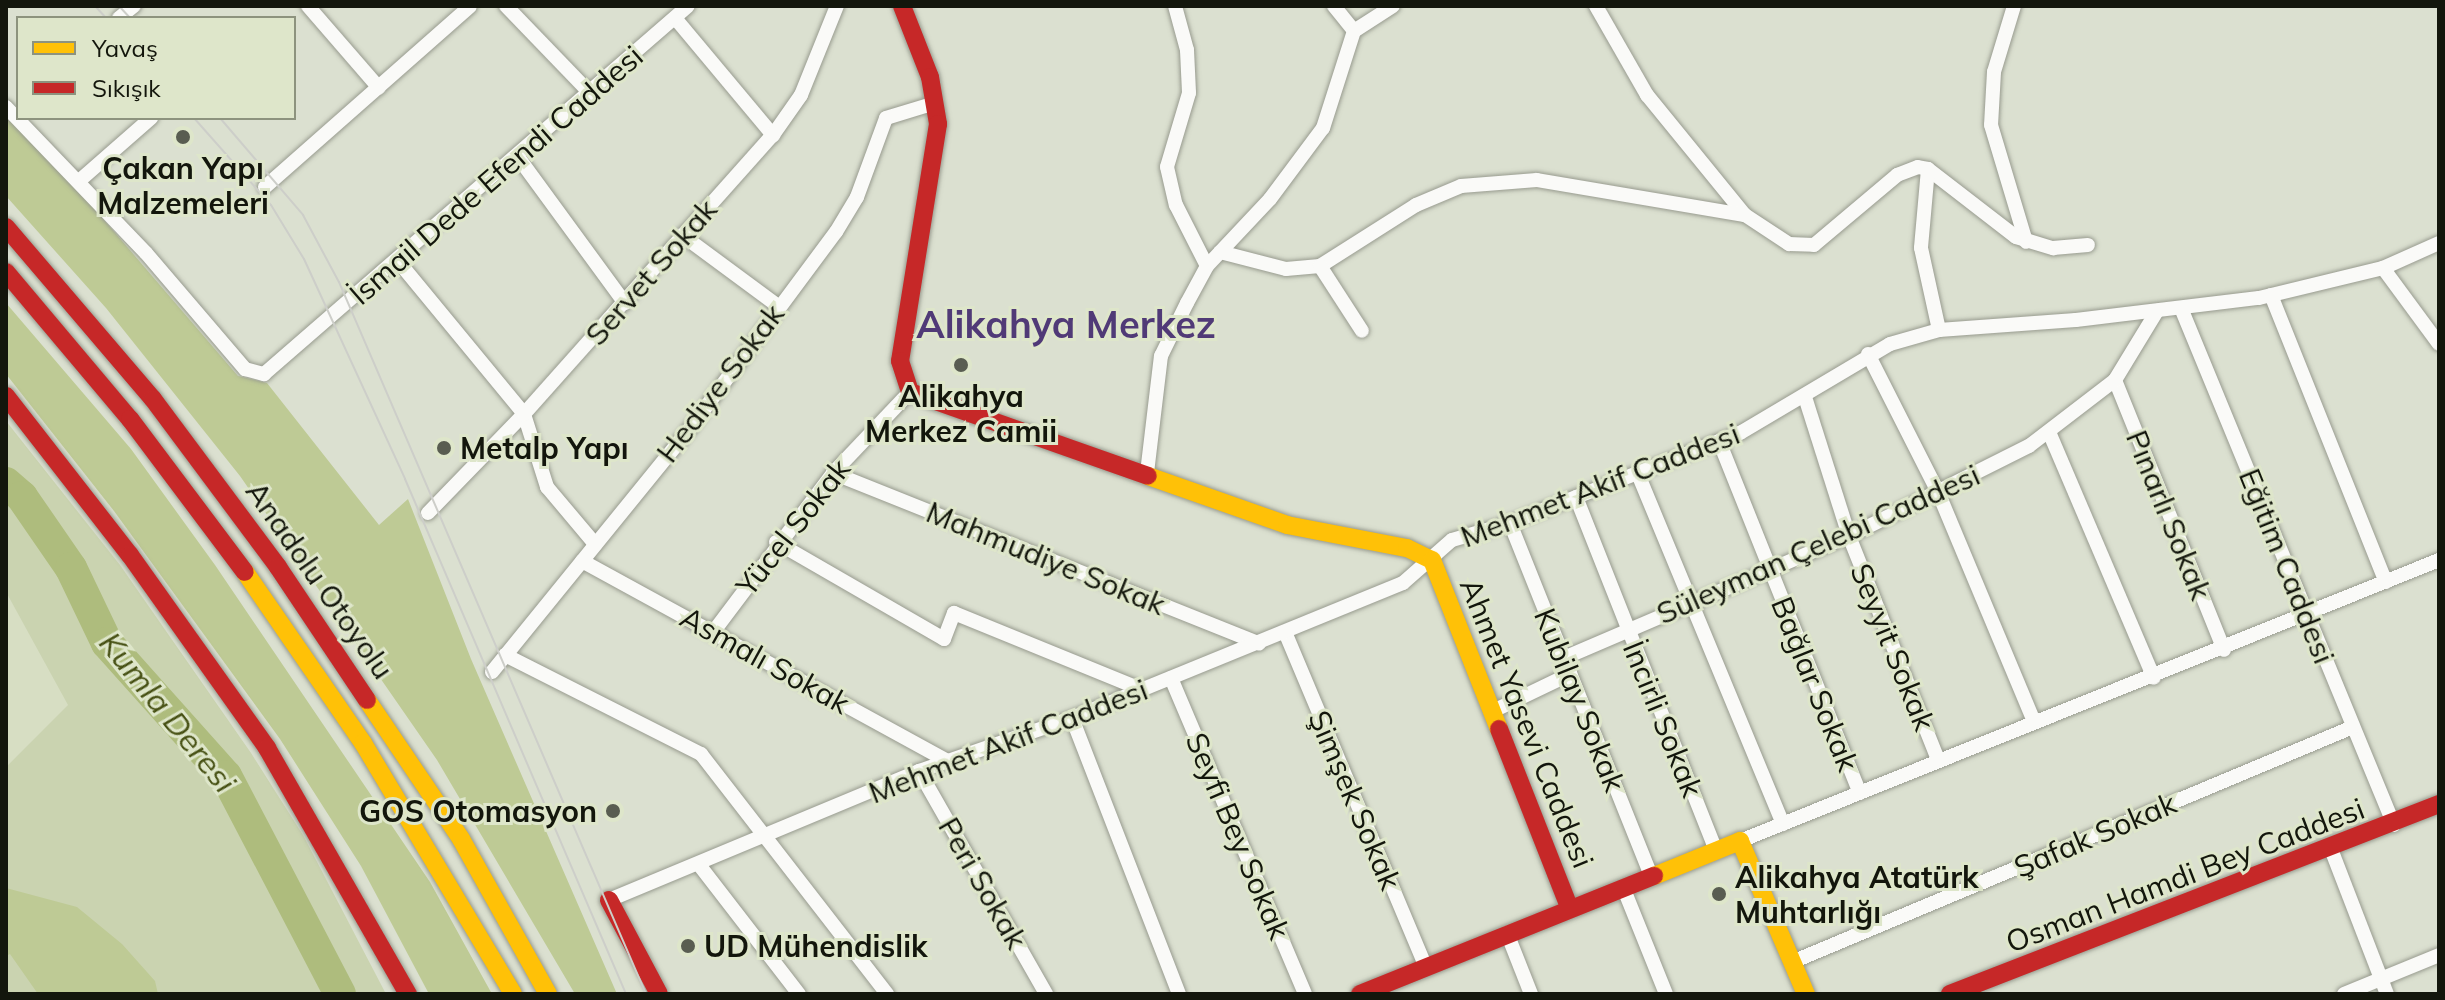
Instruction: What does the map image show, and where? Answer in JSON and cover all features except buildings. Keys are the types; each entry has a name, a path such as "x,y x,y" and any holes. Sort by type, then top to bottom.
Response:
{"main road":[{"path":"902,6 935,103 938,124 927,216 900,361 910,392 1147,473 1287,525 1407,548 1432,560"},
{"name":"Anadolu Otoyolu","path":"6,227 153,399 278,567 461,839 548,994"},
{"name":"Anadolu Otoyolu","path":"6,272 130,419 239,563 363,743 513,994"},
{"path":"6,396 130,555 267,748 408,994"},
{"name":"Ahmet Yasevi Caddesi","path":"1432,560 1569,907"},
{"name":"Osman Hamdi Bey Caddesi","path":"1950,994 2394,825 2439,804"},
{"path":"1360,994 1385,989 1426,967 1569,907 1740,841 1806,994"},
{"path":"609,900 659,994"}],"street":[{"path":"308,6 379,88"},
{"path":"265,187 470,6"},
{"path":"506,6 591,94"},
{"name":"İsmail Dede Efendi Caddesi","path":"79,181 254,374 272,369 591,94 688,6"},
{"name":"Servet Sokak","path":"428,513 524,414 773,135 801,95 837,6"},
{"path":"1175,6 1187,50 1189,93 1167,167 1176,205 1207,266"},
{"path":"1334,6 1354,31"},
{"path":"1147,473 1161,356 1207,266 1270,199 1323,128 1354,31 1393,6"},
{"path":"1596,6 1647,95 1745,215 1789,244 1807,248 1897,175 1928,169"},
{"path":"2014,6 1994,72 1991,125 2026,242"},
{"path":"675,18 773,135"},
{"name":"Hediye Sokak","path":"492,672 691,427 849,213 886,118 935,103"},
{"path":"19,120 79,181 149,120"},
{"path":"518,157 625,303"},
{"path":"1928,169 2004,231 2026,242 2053,248 2088,245"},
{"path":"1928,169 1921,248 1939,330"},
{"path":"1220,252 1286,269 1320,266 1416,205 1461,186 1537,180 1745,215"},
{"path":"682,235 778,306"},
{"name":"Mehmet Akif Caddesi","path":"609,900 700,866 919,771 1072,718 1403,583 1452,540 1510,523 1719,441 1805,397 1868,354 1939,330 2157,311 2271,295 2383,268 2439,243"},
{"path":"398,261 524,414 547,487 595,544"},
{"path":"1320,266 1362,331"},
{"path":"2383,268 2439,344"},
{"path":"2271,295 2386,582"},
{"name":"Eğitim Caddesi","path":"2181,308 2394,825"},
{"name":"Süleyman Çelebi Caddesi","path":"1564,658 1690,600 1849,536 2049,432 2115,380 2157,311"},
{"path":"1868,354 1938,492 2034,721"},
{"name":"Pınarlı Sokak","path":"2115,380 2224,650"},
{"name":"Yücel Sokak","path":"714,631 776,542 833,473 910,392"},
{"name":"Seyyit Sokak","path":"1805,397 1849,536 1938,760"},
{"path":"2049,432 2154,678"},
{"name":"Bağlar Sokak","path":"1719,441 1767,569 1860,793"},
{"name":"Mahmudiye Sokak","path":"833,473 1259,643"},
{"path":"1638,474 1783,824"},
{"name":"İncirli Sokak","path":"1576,497 1716,851"},
{"name":"Kubilay Sokak","path":"1510,523 1651,876"},
{"path":"776,542 944,639 954,613 1143,690"},
{"path":"1740,841 2034,721 2224,650 2439,560"},
{"name":"Asmalı Sokak","path":"582,561 948,761"},
{"name":"Şimşek Sokak","path":"1285,632 1426,967"},
{"path":"505,655 701,754 887,994"},
{"path":"1491,712 1570,674"},
{"name":"Seyfi Bey Sokak","path":"1171,678 1305,994"},
{"path":"1072,718 1179,994"},
{"name":"Şafak Sokak","path":"1792,962 2353,727"},
{"name":"Peri Sokak","path":"919,771 1046,994"},
{"path":"2331,849 2387,994"},
{"path":"700,866 799,994"},
{"path":"1623,887 1666,994"},
{"path":"1507,933 1531,994"},
{"path":"2344,994 2439,955"}],"shaded area":[{"path":"6,421 120,565 251,753 303,835 386,994 6,994 6,767 68,705 6,592"},
{"path":"6,592 69,705 6,767"}],"green space":[{"path":"6,116 74,185 238,376 267,383 379,525 408,499 471,659 617,994 575,994 437,760 240,476 106,308 6,196"},
{"path":"6,303 131,449 215,565 430,882 492,994 429,994 361,866 280,739 114,511 6,374"},
{"path":"6,888 77,907 122,944 155,981 158,994 38,994 10,954 6,956"}],"waterway":[{"name":"Kumla Deresi","path":"6,483 22,497 71,568 107,643 226,776 340,994"}],"tram line":[{"path":"95,6 104,16"},
{"path":"119,6 128,16"},
{"path":"196,120 271,205 304,259 405,479 626,994"},
{"path":"222,120 303,215 339,282 646,994"}],"traffic: slow":[{"path":"1148,476 1287,525 1407,548 1432,560 1499,729"},
{"path":"245,572 363,743 513,994"},
{"path":"367,700 461,839 548,994"},
{"path":"1654,876 1740,841 1806,994"}],"traffic: jam":[{"path":"902,6 930,77 938,124 900,361 910,392 1148,476"},
{"path":"6,227 153,399 278,567 367,700"},
{"path":"6,272 130,419 245,572"},
{"path":"6,396 130,555 267,748 408,994"},
{"path":"1499,729 1569,907"},
{"path":"1950,994 2439,804"},
{"path":"1360,994 1654,876"},
{"path":"609,900 659,994"}],"place":[{"name":"Çakan Yapı Malzemeleri","path":"183,137"},
{"name":"Alikahya Merkez Camii","path":"961,365"},
{"name":"Metalp Yapı","path":"444,448"},
{"name":"GOS Otomasyon","path":"613,811"},
{"name":"Alikahya Atatürk Muhtarlığı","path":"1719,894"},
{"name":"UD Mühendislik","path":"688,946"}],"district":[{"name":"Alikahya Merkez","path":"1066,325"}]}
